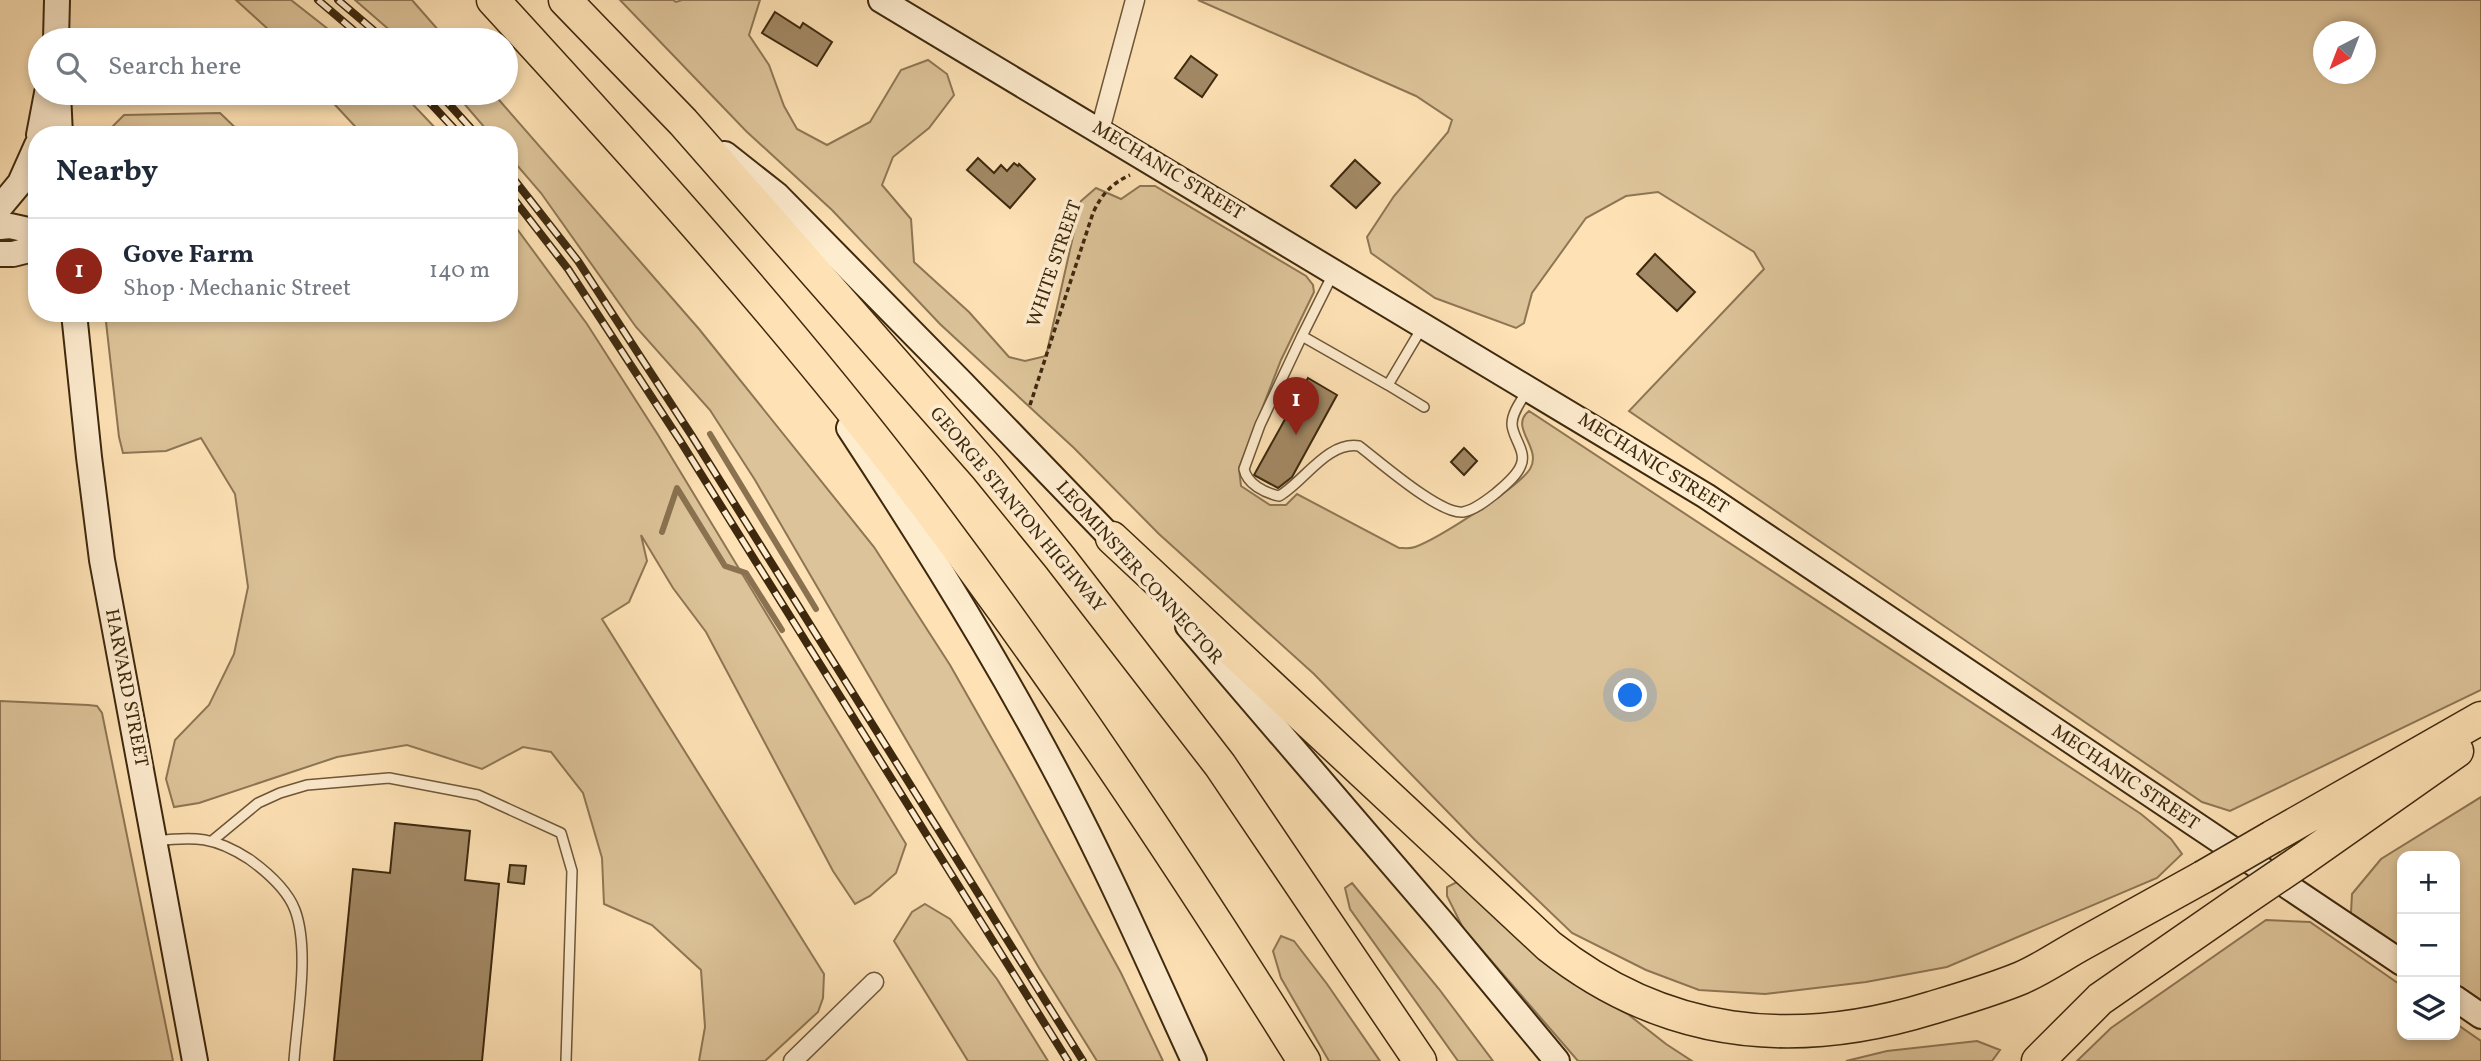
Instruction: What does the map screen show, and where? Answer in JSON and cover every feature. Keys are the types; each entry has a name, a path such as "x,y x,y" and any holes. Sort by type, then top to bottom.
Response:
{"highway":[{"path":"493,0 626,145 785,330 909,483 1021,634 1230,943 1304,1061"},
{"name":"GEORGE STANTON HIGHWAY","path":"565,0 682,122 986,467 1220,765 1420,1061"},
{"path":"1112,538 1549,946 1590,976 1629,998 1681,1017 1741,1029 1798,1031 1863,1024 1916,1013 2022,978 2481,718"},
{"path":"2038,1061 2100,999 2481,734"}],"main road":[{"path":"56,28 57,0"},
{"name":"MECHANIC STREET","path":"881,0 1706,496 2397,960"},
{"path":"41,126 45,105"},
{"path":"59,105 60,126"},
{"name":"LEOMINSTER CONNECTOR","path":"682,122 777,195 1112,538 1441,921 1557,1061"},
{"path":"0,206 20,183 28,165"},
{"path":"0,227 28,230"},
{"path":"0,254 28,250"},
{"name":"HARVARD STREET","path":"75,322 102,560 195,1061"},
{"path":"785,330 911,522 1025,716 1100,858 1194,1061"},
{"path":"2460,1001 2481,1016"}],"street":[{"path":"1100,130 1135,0"},
{"path":"793,1061 874,982"}],"lane":[{"path":"1335,271 1261,425 1244,469 1249,481 1271,495 1279,496 1289,491 1300,477 1316,464 1342,448 1359,446 1435,504 1451,511 1463,512 1500,490 1521,467 1522,455 1512,429 1513,419 1529,388"},
{"path":"1388,385 1424,325"},
{"path":"1302,336 1424,407"},
{"path":"212,841 258,803 280,793 307,786 389,778 478,795 561,833 572,872 566,1061"},
{"path":"155,841 189,837 234,849 262,868 282,888 294,909 302,952 294,1061"}],"path":[{"name":"WHITE STREET","path":"1030,405 1098,201 1118,180 1154,162"}],"shaded area":[{"path":"236,0 291,0 327,28 267,28"},
{"path":"355,0 412,0 436,28 387,28"},
{"path":"620,0 760,0 749,35 769,65 784,106 797,129 827,145 870,122 901,70 928,60 947,74 954,95 929,128 893,157 882,185 911,219 914,262 969,312 1009,357 1025,361 1046,356 1081,201 1096,188 1121,199 1140,186 1155,186 1306,276 1313,285 1314,292 1281,360 1239,468 1241,486 1270,505 1286,505 1297,494 1399,548 1415,547 1476,512 1510,488 1530,469 1532,453 1522,424 1529,411 2141,814 2171,839 2182,854 2157,878 1947,967 1866,982 1765,994 1699,990 1646,970 1572,933 1475,840 1314,674 1159,534 1074,448 940,324 832,210 746,131"},
{"path":"1198,0 2481,0 2481,690 2230,811 2202,802 1629,411 1764,269 1754,252 1658,192 1626,196 1586,218 1532,293 1524,323 1516,328 1435,298 1371,253 1367,237 1394,196 1448,132 1452,120 1416,96"},
{"path":"335,105 413,105 433,126 355,126"},
{"path":"465,105 503,105 699,329 874,547 950,665 1016,781 1121,973 1163,1061 1097,1061 1039,968 755,480 710,410 636,327 541,193 518,166 518,126 483,126"},
{"path":"220,113 234,126 113,126 124,115"},
{"path":"518,230 587,324 658,435 906,844 896,873 870,896 855,904 833,871 706,632 673,588 641,535 647,561 629,602 602,619 824,974 823,998 818,1012 765,1061 699,1061 705,1027 701,970 652,925 604,904 602,858 583,793 551,752 523,747 482,769 407,745 337,757 199,803 174,807 166,779 175,740 209,705 234,654 248,587 235,494 201,438 166,451 123,453 106,322 518,322"},
{"path":"0,701 97,706 102,713 173,1061 0,1061"},
{"path":"2481,797 2481,1000 2460,986 2460,851 2397,851 2397,945 2351,913 2352,894 2381,859"},
{"path":"1459,881 1586,991 1629,1015 1692,1061 1578,1061 1463,928 1447,896 1447,887"},
{"path":"1352,883 1439,989 1493,1061 1458,1061 1350,909 1345,888"},
{"path":"925,904 950,919 997,979 1048,1061 968,1061 894,941 912,912"},
{"path":"2266,920 2310,922 2397,983 2397,1040 2460,1040 2460,1026 2481,1041 2481,1061 2077,1061 2111,1028"},
{"path":"1281,936 1294,941 1380,1061 1329,1061 1281,978 1273,951"},
{"path":"1977,1041 2000,1050 1992,1061 1846,1061 1887,1051"}],"building":[{"path":"775,12 800,28 803,23 832,42 817,66 762,33"},
{"path":"1191,56 1217,75 1202,97 1175,78"},
{"path":"978,158 994,173 1001,165 1007,171 1014,163 1018,166 1019,164 1035,179 1010,208 967,170"},
{"path":"1355,160 1380,183 1356,208 1331,186"},
{"path":"1655,254 1695,292 1677,311 1637,274"},
{"path":"1308,378 1337,395 1292,477 1278,488 1254,475"},
{"path":"1464,448 1477,461 1464,475 1451,462"},
{"path":"395,823 470,831 465,880 499,884 482,1061 334,1061 353,869 390,873"},
{"path":"510,865 526,866 524,884 508,882"}],"waterway":[{"path":"710,434 816,609"},
{"path":"662,532 677,488 725,566 746,573 782,630"}],"railway":[{"path":"318,0 351,28"},
{"path":"338,0 371,28"},
{"path":"432,105 452,126"},
{"path":"450,105 469,126"},
{"path":"518,184 578,261 692,436 1083,1061"},
{"path":"518,205 568,269 681,442 1068,1061"}],"place":[{"name":"Gove Farm","path":"1296,435"}]}
